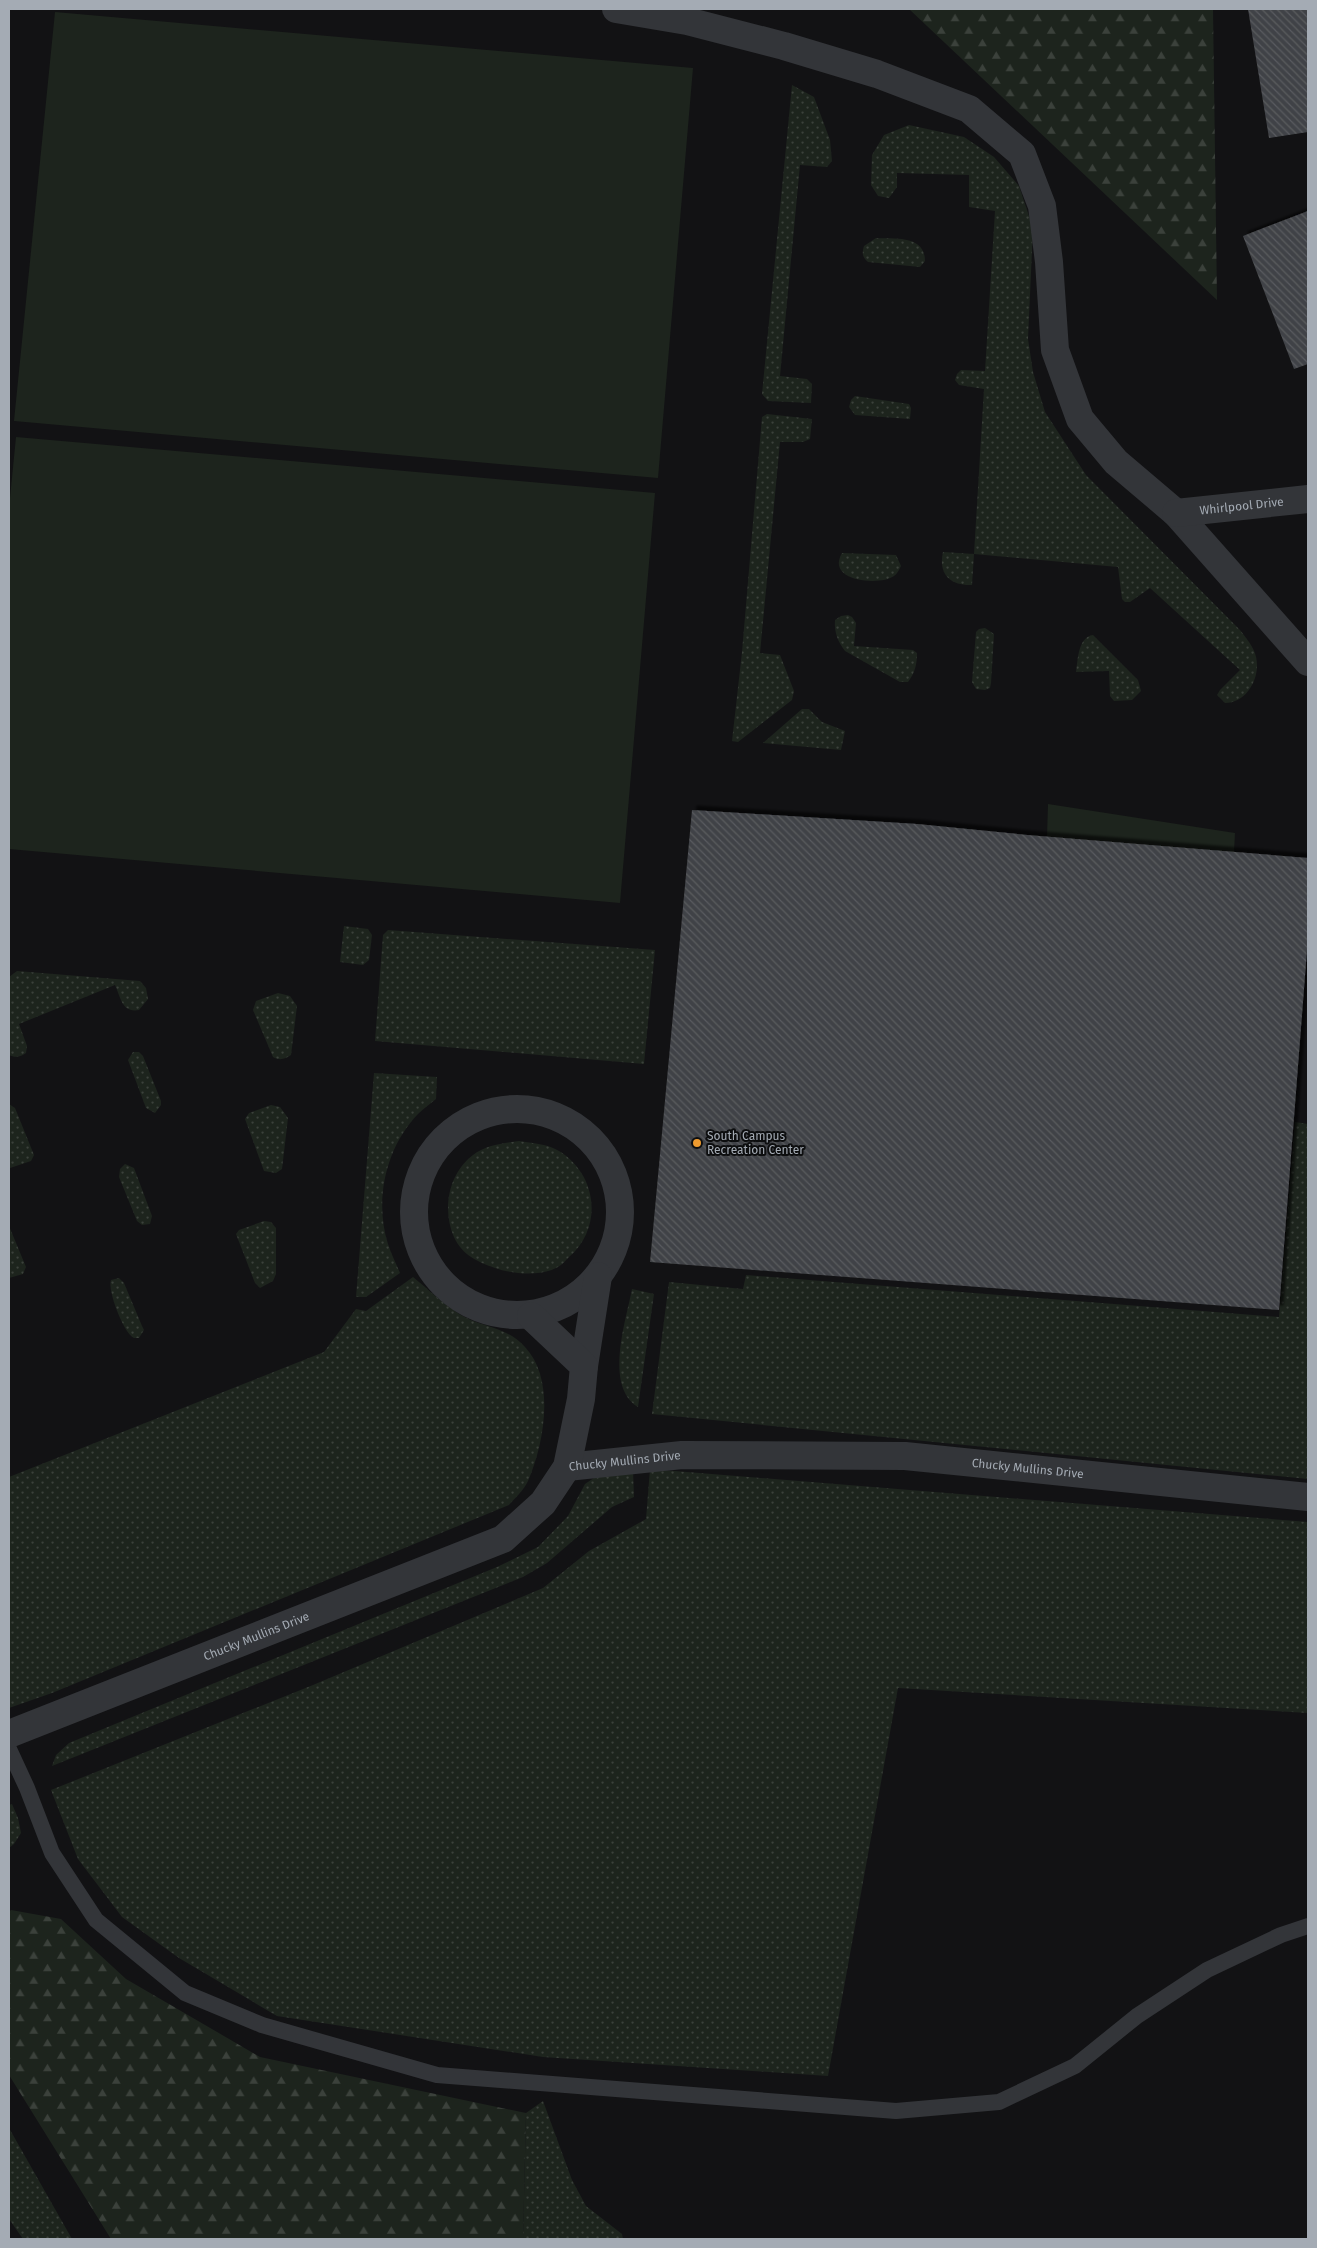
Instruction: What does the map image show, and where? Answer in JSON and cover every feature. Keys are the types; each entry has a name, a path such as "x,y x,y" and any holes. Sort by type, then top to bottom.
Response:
{"street":[{"path":"616,9 687,21 784,46 877,74 969,109 1022,154 1042,206 1049,262 1055,350 1080,418 1116,462 1176,513 1308,662"},
{"name":"Whirlpool Drive","path":"1176,513 1308,499"},
{"path":"521,1108 555,1115 584,1132 606,1158 619,1190 621,1224 611,1257 598,1276 591,1285 564,1306 531,1316 497,1315 464,1303 437,1281 420,1251 412,1218 417,1184 432,1152 456,1128 487,1112 521,1108"},
{"path":"567,1467 581,1399 584,1366 598,1276"},
{"path":"531,1316 584,1366"},
{"name":"Chucky Mullins Drive","path":"9,1734 504,1539 543,1504 567,1467 682,1455 905,1456 1308,1497"}],"lane":[{"path":"9,1749 27,1788 52,1853 96,1920 185,1992 262,2025 437,2075 896,2111 999,2102 1075,2066 1137,2016 1207,1970 1281,1935 1308,1926"}],"green space":[{"path":"909,9 1213,9 1217,300"},
{"path":"55,12 693,68 658,478 14,421"},
{"path":"792,85 814,97 830,140 832,161 827,167 800,165 780,376 807,379 812,384 811,403 768,401 762,394"},
{"path":"909,125 964,137 994,157 1019,186 1033,228 1028,339 1033,372 1045,412 1086,475 1240,630 1250,643 1256,657 1256,673 1251,688 1240,699 1225,703 1217,695 1240,670 1150,588 1130,602 1125,602 1122,599 1118,567 974,554 984,389 959,385 955,380 961,370 985,371 995,211 969,207 969,175 897,173 897,187 889,198 878,196 871,185 872,155 884,135"},
{"path":"876,238 908,240 915,243 924,253 925,261 920,267 868,262 863,255 864,246"},
{"path":"855,396 909,404 911,408 910,419 855,415 849,407 851,400"},
{"path":"767,414 812,419 810,439 803,442 780,442 760,653 780,655 794,691 792,700 738,742 732,741 742,652 762,417"},
{"path":"16,437 655,493 620,903 9,849 9,508"},
{"path":"943,552 974,554 972,585 957,583 947,577 942,567"},
{"path":"842,553 896,555 901,566 895,575 887,579 867,581 857,579 848,576 841,570 839,563"},
{"path":"848,615 856,623 854,646 913,650 917,653 915,668 908,682 900,682 845,651 837,637 835,620 841,616"},
{"path":"985,628 994,634 991,683 990,688 985,690 976,689 972,682 976,632 979,629"},
{"path":"1093,635 1138,680 1141,691 1132,700 1114,701 1110,696 1109,671 1076,672 1082,644 1084,640"},
{"path":"802,709 809,709 822,722 845,731 841,750 763,743"},
{"path":"1048,804 1235,833 1234,852 1047,837"},
{"path":"344,926 368,929 372,935 369,960 363,965 340,962"},
{"path":"388,930 655,950 644,1064 375,1041 383,935"},
{"path":"17,971 140,981 146,988 148,999 139,1010 129,1009 123,1004 115,985 19,1024 27,1046 26,1053 13,1057 9,1055 9,977"},
{"path":"278,993 290,996 297,1006 291,1055 280,1059 273,1057 253,1010 256,1001"},
{"path":"133,1052 139,1052 143,1056 161,1101 161,1105 155,1113 146,1108 128,1060"},
{"path":"374,1073 437,1077 436,1099 418,1114 407,1127 391,1158 386,1175 382,1210 384,1227 389,1248 400,1273 366,1297 356,1297"},
{"path":"9,1104 15,1108 34,1155 31,1161 10,1168 9,1168"},
{"path":"271,1105 280,1107 288,1118 282,1169 276,1173 264,1171 245,1119 249,1113"},
{"path":"1295,1122 1308,1124 1308,1479 652,1414 669,1282 743,1289 746,1275 1279,1317"},
{"path":"519,1141 550,1147 572,1161 582,1174 588,1187 591,1202 591,1217 587,1232 580,1245 559,1266 543,1272 526,1274 495,1268 466,1253 461,1249 454,1237 448,1215 448,1204 453,1182 465,1163 483,1149"},
{"path":"125,1164 134,1168 152,1216 150,1224 142,1225 137,1221 119,1177 120,1169"},
{"path":"264,1221 271,1222 276,1228 276,1274 273,1281 260,1288 255,1283 236,1234 239,1230"},
{"path":"9,1226 26,1267 23,1274 9,1278"},
{"path":"413,1277 442,1302 461,1315 502,1331 518,1340 535,1361 541,1377 544,1394 544,1412 539,1449 528,1481 522,1491 509,1505 52,1693 9,1708 9,1477 324,1352 356,1309 366,1311"},
{"path":"119,1278 124,1283 144,1330 139,1338 134,1338 130,1335 121,1321 111,1293 111,1280"},
{"path":"632,1289 654,1294 638,1407 628,1397 622,1384 620,1369 622,1335"},
{"path":"607,1469 633,1469 634,1497 612,1507 547,1563 523,1577 52,1766 56,1755 69,1743 497,1567 538,1547 568,1516 585,1484"},
{"path":"650,1469 1308,1522 1308,1713 898,1688 828,2076 543,2057 277,2016 179,1958 122,1917 78,1859 51,1790 313,1685 543,1588 589,1551 646,1519"},
{"path":"12,1804 18,1818 21,1833 9,1848 9,1805"},
{"path":"11,1910 61,1919 126,1979 260,2057 526,2113 523,2239 111,2239 9,2075 9,1912"},
{"path":"543,2101 572,2180 586,2206 622,2234 623,2239 523,2239 526,2113"},
{"path":"9,2128 72,2239 23,2239 9,2219"}],"building":[{"path":"1248,9 1308,9 1308,132 1269,138"},
{"path":"1308,211 1308,364 1294,369 1243,236"},
{"path":"692,810 917,824 1308,858 1308,937 1279,1310 650,1262"}],"place":[{"name":"South Campus Recreation Center","path":"697,1143"}]}
